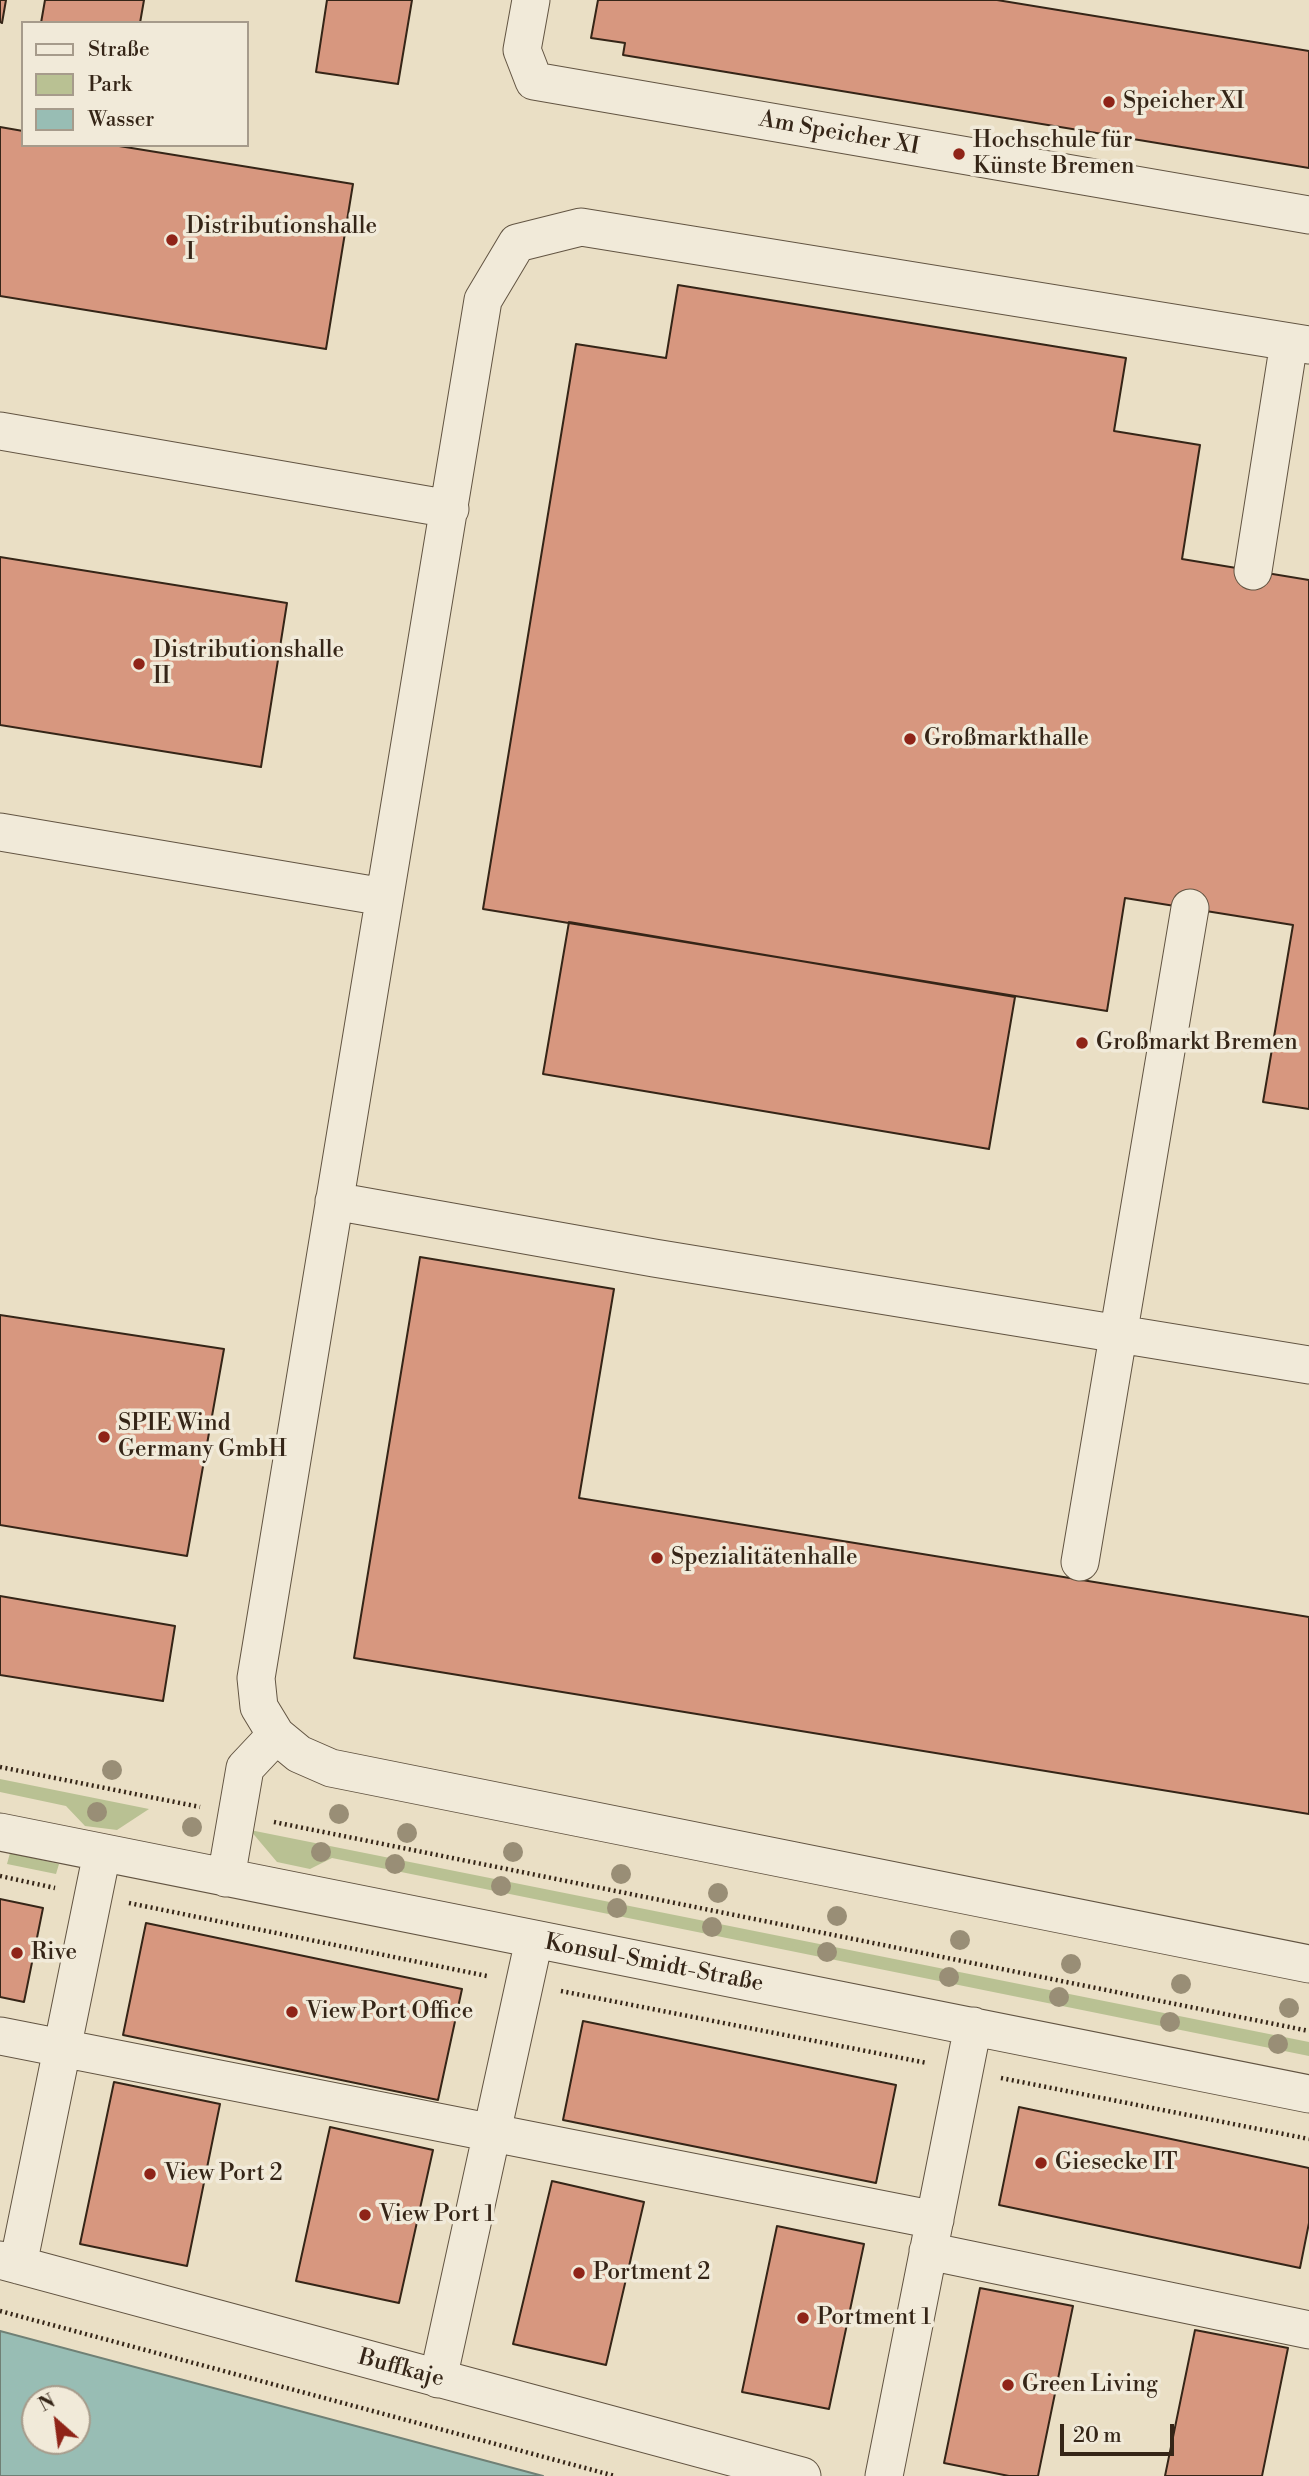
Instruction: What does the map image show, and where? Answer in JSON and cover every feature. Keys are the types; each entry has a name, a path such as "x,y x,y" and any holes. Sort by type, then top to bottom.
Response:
{"street":[{"name":"Am Speicher XI","path":"531,0 522,50 534,81 1309,215"},
{"path":"1253,571 1299,343 581,227 517,243 483,300 257,1678 258,1707 276,1735 299,1754 331,1768 1309,1964"},
{"path":"0,431 450,509"},
{"path":"0,832 384,897"},
{"path":"1080,1562 1190,908"},
{"path":"334,1202 654,1258 1309,1365"},
{"path":"226,1878 245,1768 276,1735"},
{"name":"Konsul-Smidt-Straße","path":"0,1832 1309,2094"},
{"path":"9,2263 59,2066 102,1853"},
{"path":"438,2379 534,1940"},
{"path":"884,2476 973,2026"},
{"path":"0,2036 59,2066 489,2145 1309,2330"},
{"name":"Buffkaje","path":"9,2263 802,2476"}],"path":[{"path":"0,1767 1309,2031"},
{"path":"0,1877 1309,2139"},
{"name":"Buffkaje","path":"0,2311 615,2476"}],"green space":[{"path":"0,1779 149,1809 117,1830 85,1826 66,1806 0,1792"},
{"path":"250,1830 1309,2042 1309,2056 332,1858 310,1869 277,1862"},
{"path":"10,1853 59,1864 56,1874 7,1864"}],"water":[{"path":"0,2331 543,2476 0,2476"}],"building":[{"path":"0,0 6,0 2,23 0,22"},
{"path":"45,0 144,0 140,21 41,21"},
{"path":"327,0 412,0 398,84 316,72"},
{"name":"Speicher XI","path":"598,0 997,0 1309,51 1309,168 623,55 625,43 591,38"},
{"name":"Distributionshalle I","path":"0,127 21,131 21,147 125,147 353,184 326,349 0,296"},
{"name":"Großmarkthalle","path":"678,285 1126,358 1114,431 1200,445 1182,559 1309,580 1309,1109 1263,1102 1293,925 1125,898 1107,1011 483,909 576,344 666,358"},
{"name":"Distributionshalle II","path":"0,557 287,603 261,767 0,725"},
{"path":"569,922 1015,997 989,1149 543,1074"},
{"name":"Spezialitätenhalle","path":"420,1257 614,1289 579,1498 1309,1617 1309,1814 354,1658"},
{"name":"SPIE Wind Germany GmbH","path":"0,1315 224,1349 187,1556 0,1525"},
{"path":"0,1596 175,1626 163,1701 0,1675"},
{"name":"Rive","path":"0,1899 43,1908 24,2002 0,1997"},
{"name":"View Port Office","path":"146,1923 462,1989 438,2100 123,2035"},
{"path":"583,2021 896,2085 876,2183 563,2120"},
{"name":"View Port 2","path":"114,2082 220,2104 187,2266 80,2244"},
{"path":"1019,2107 1309,2168 1309,2223 1300,2268 999,2205"},
{"name":"View Port 1","path":"330,2127 433,2150 399,2303 296,2281"},
{"name":"Portment 2","path":"552,2181 644,2202 606,2365 513,2344"},
{"name":"Portment 1","path":"777,2226 864,2244 829,2409 742,2392"},
{"name":"Green Living","path":"980,2288 1073,2306 1038,2476 1009,2476 944,2463"},
{"name":"Green Living","path":"1195,2330 1288,2348 1262,2476 1165,2476"}],"place":[{"name":"Speicher XI","path":"1109,102"},
{"name":"Hochschule für Künste Bremen","path":"959,154"},
{"name":"Distributionshalle I","path":"172,240"},
{"name":"Distributionshalle II","path":"139,664"},
{"name":"Großmarkthalle","path":"910,739"},
{"name":"Großmarkt Bremen","path":"1082,1043"},
{"name":"SPIE Wind Germany GmbH","path":"104,1437"},
{"name":"Spezialitätenhalle","path":"657,1558"},
{"name":"Rive","path":"17,1953"},
{"name":"View Port Office","path":"292,2012"},
{"name":"Giesecke IT","path":"1041,2163"},
{"name":"View Port 2","path":"150,2174"},
{"name":"View Port 1","path":"365,2215"},
{"name":"Portment 2","path":"579,2273"},
{"name":"Portment 1","path":"803,2318"},
{"name":"Green Living","path":"1008,2385"}]}
